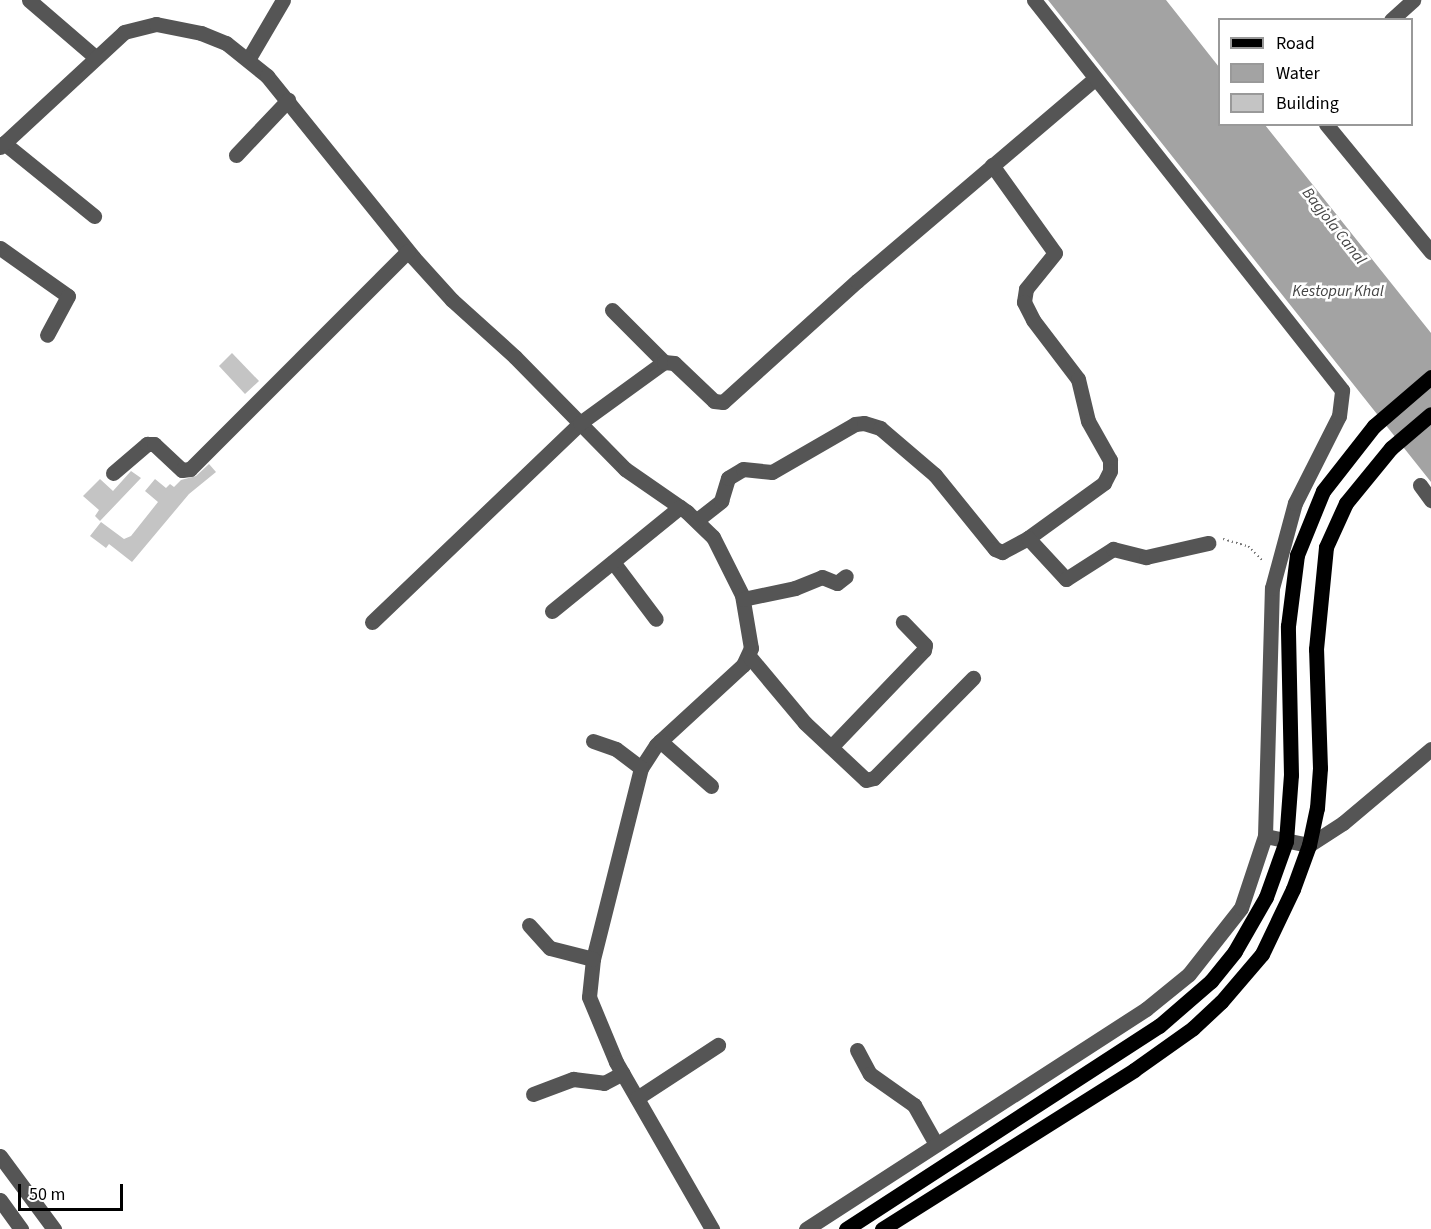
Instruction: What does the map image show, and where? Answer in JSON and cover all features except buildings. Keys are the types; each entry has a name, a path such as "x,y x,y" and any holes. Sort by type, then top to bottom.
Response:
{"main road":[{"path":"846,1229 1139,1040 1182,1008 1211,981 1252,925 1278,870 1286,841 1292,744 1288,626 1297,555 1323,491 1374,426 1431,377"},
{"path":"882,1229 1134,1070 1214,1009 1245,976 1276,930 1309,845 1320,768 1316,649 1326,547 1346,503 1391,448 1431,414"}],"street":[{"path":"29,0 94,56"},
{"path":"249,58 283,0"},
{"path":"806,1229 1139,1014 1189,974 1241,908 1265,836 1268,617 1276,567 1304,481 1339,416 1342,390 1094,79 1034,0"},
{"path":"1393,18 1413,0"},
{"path":"93,216 2,145 94,56 124,32 156,24 201,33 249,58 288,100 408,251 452,300 637,479 698,520 713,537 743,599 749,619 748,656 743,665 660,741 641,768 593,959 589,997 592,1013 623,1073 712,1229"},
{"path":"612,310 664,362 674,363 714,401 723,402 992,165 1094,79"},
{"path":"237,155 288,100"},
{"path":"1328,126 1431,252"},
{"path":"698,520 721,501 728,478 743,469 772,472 855,424 864,423 880,428 935,475 996,549 1002,552 1028,538 1104,483 1110,471 1110,460 1088,421 1078,379 1024,302 1026,289 1055,254 992,165"},
{"path":"0,248 68,296 47,335"},
{"path":"113,473 147,444 154,444 182,471 190,469 408,251"},
{"path":"372,622 580,423 664,362"},
{"path":"1420,485 1431,500"},
{"path":"552,611 680,507"},
{"path":"1028,538 1066,579 1113,549 1146,557 1188,550 1208,543"},
{"path":"613,562 656,619"},
{"path":"743,599 795,588 822,577 837,583 846,576"},
{"path":"831,747 924,650 925,645 903,622"},
{"path":"748,656 774,690 863,779 869,780 973,678"},
{"path":"593,741 616,749 641,768"},
{"path":"660,741 711,786"},
{"path":"1265,836 1309,845 1343,823 1431,749"},
{"path":"529,924 550,948 593,959"},
{"path":"638,1098 718,1045"},
{"path":"857,1050 870,1074 914,1105 936,1144"},
{"path":"533,1094 573,1079 604,1083 623,1073"},
{"path":"0,1156 54,1229"},
{"path":"0,1200 21,1229"}],"path":[{"path":"1208,543 1221,540 1239,542 1276,567"}],"water":[{"name":"Kestopur Khal","path":"1048,0 1166,0 1218,66 1218,126 1266,126 1431,333 1431,482"}],"water label":[{"name":"Bagjola Canal","path":"1334,226"}]}
